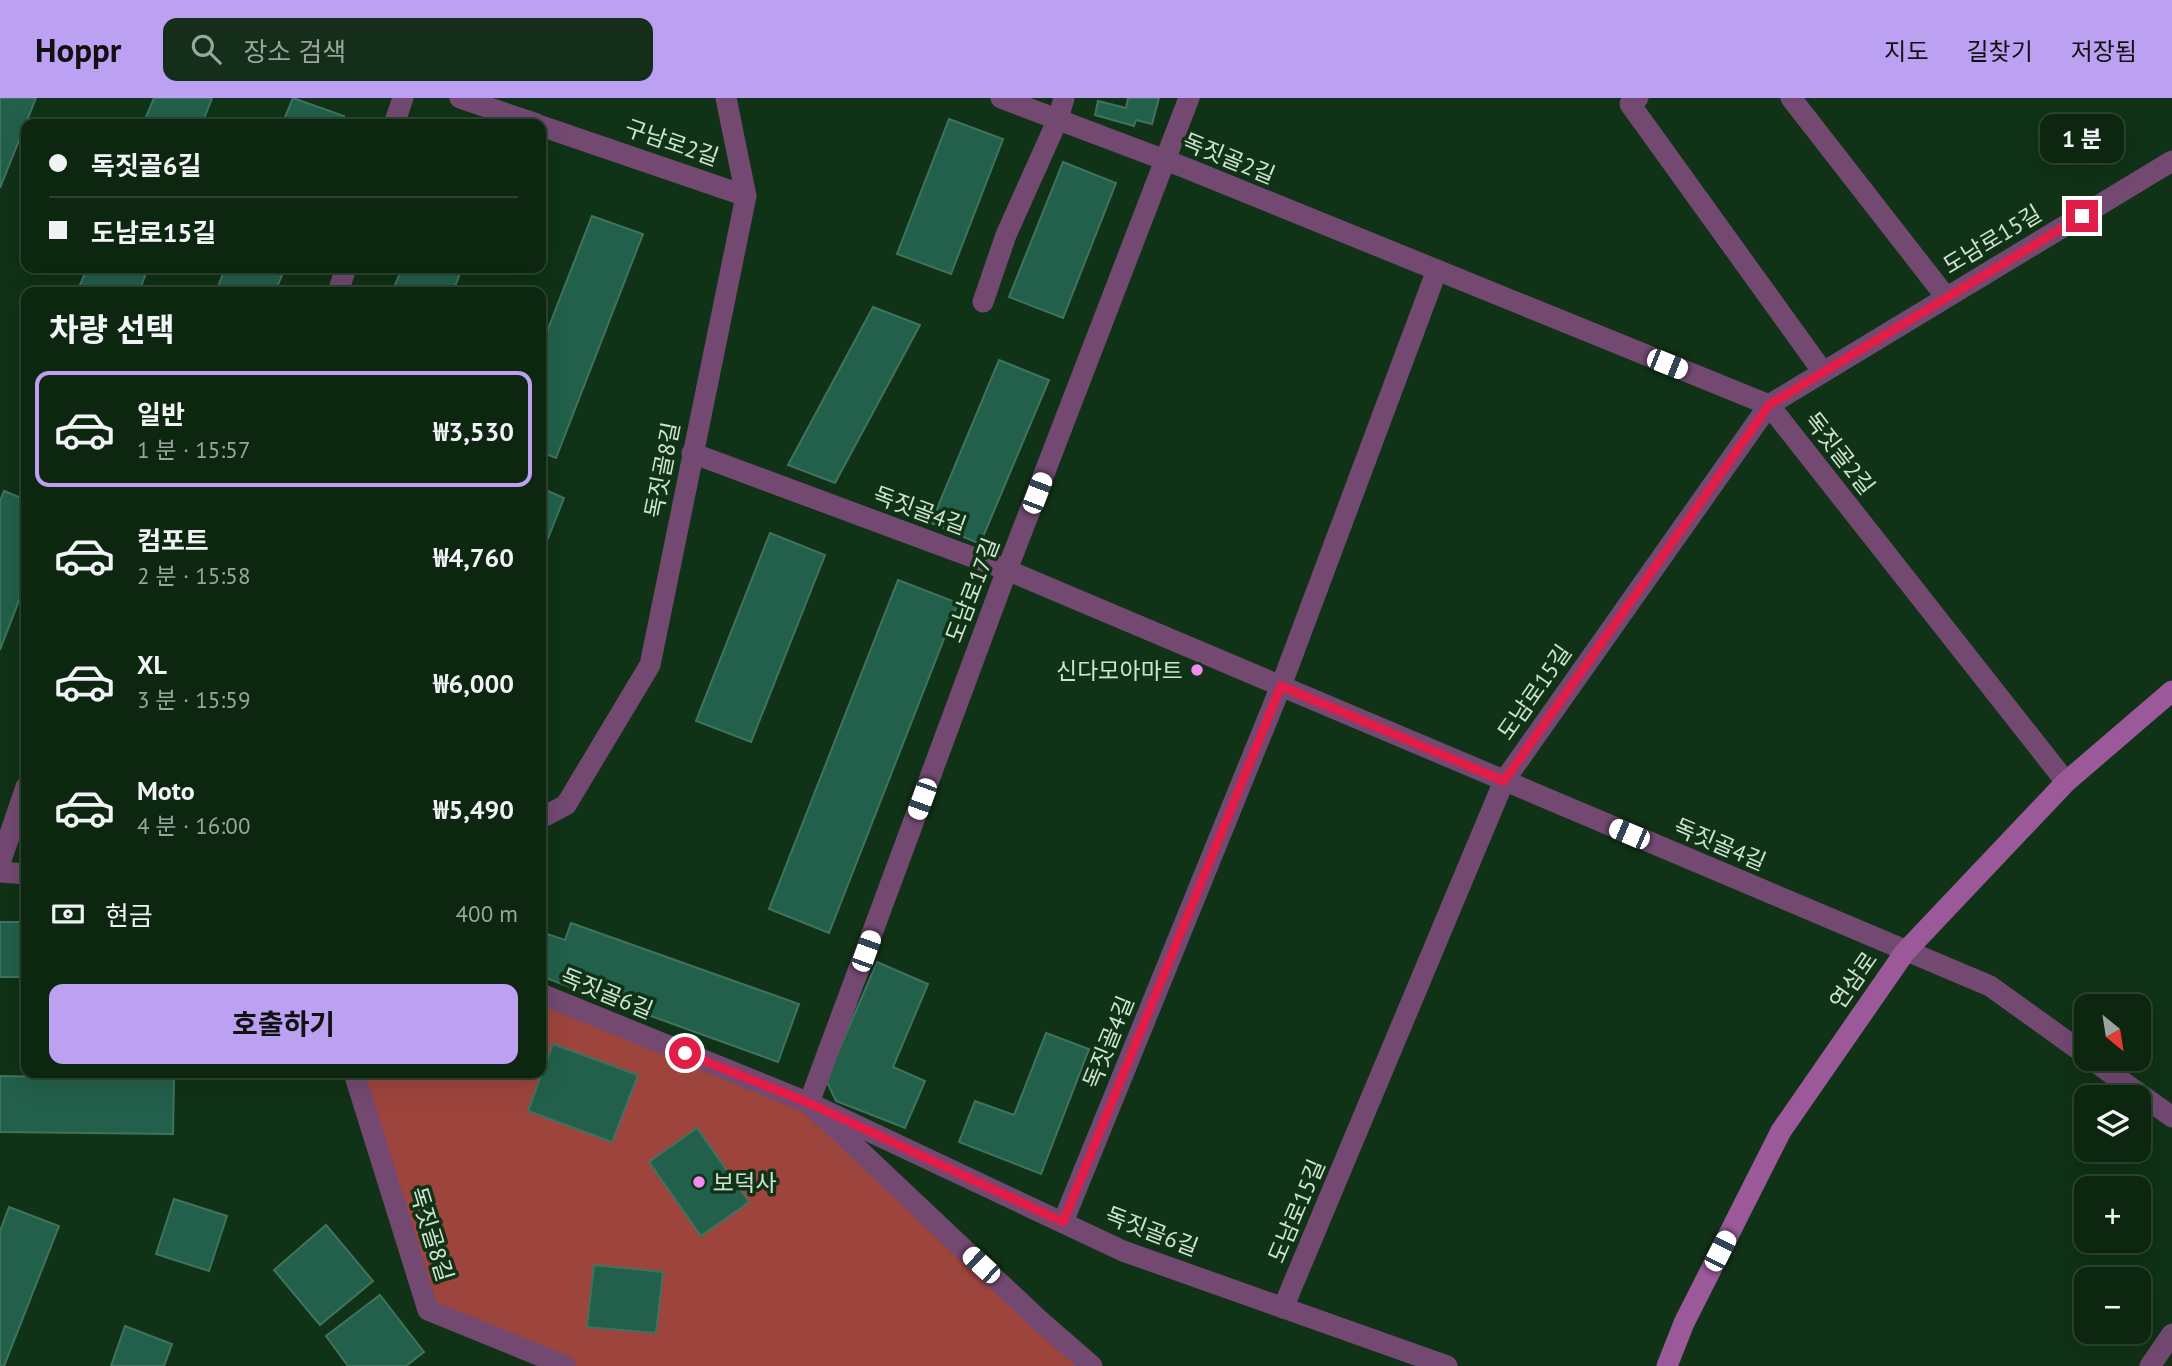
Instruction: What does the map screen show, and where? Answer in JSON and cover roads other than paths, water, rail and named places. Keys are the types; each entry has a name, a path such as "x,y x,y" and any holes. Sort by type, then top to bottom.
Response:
{"main road":[{"name":"연삼로","path":"1667,1366 1684,1323 1781,1131 1905,951 2066,782 2172,691"}],"street":[{"path":"396,119 403,98"},
{"name":"구남로2길","path":"460,98 521,119"},
{"name":"독짓골8길","path":"546,815 566,805 650,665 746,195 726,98"},
{"name":"독짓골2길","path":"1001,98 1166,160 1769,405 2066,782"},
{"path":"983,302 1006,235 1058,119 1064,98"},
{"name":"도남로17길","path":"809,1103 1007,570 1189,98"},
{"path":"1638,98 1630,104 1824,372"},
{"name":"도남로15길","path":"1791,98 1946,298"},
{"name":"구남로2길","path":"546,127 746,195"},
{"name":"도남로15길","path":"1283,1308 1504,781 1769,405 2172,161"},
{"path":"1281,686 1437,270"},
{"name":"독짓골4길","path":"692,453 1007,570 1990,986 2074,1046"},
{"name":"독짓골4길","path":"1063,1222 1281,686"},
{"path":"0,863 21,802"},
{"path":"0,872 21,874"},
{"name":"독짓골6길","path":"546,996 809,1103 1123,1251 1447,1366"},
{"path":"2108,1071 2172,1117"},
{"name":"독짓골8길","path":"356,1078 428,1310 565,1366"},
{"name":"독짓골6길","path":"809,1103 1038,1319 1092,1366"},
{"path":"2150,1366 2170,1340"}],"place":[{"name":"신다모아마트","path":"1197,670"},
{"name":"보덕사","path":"699,1182"}]}
